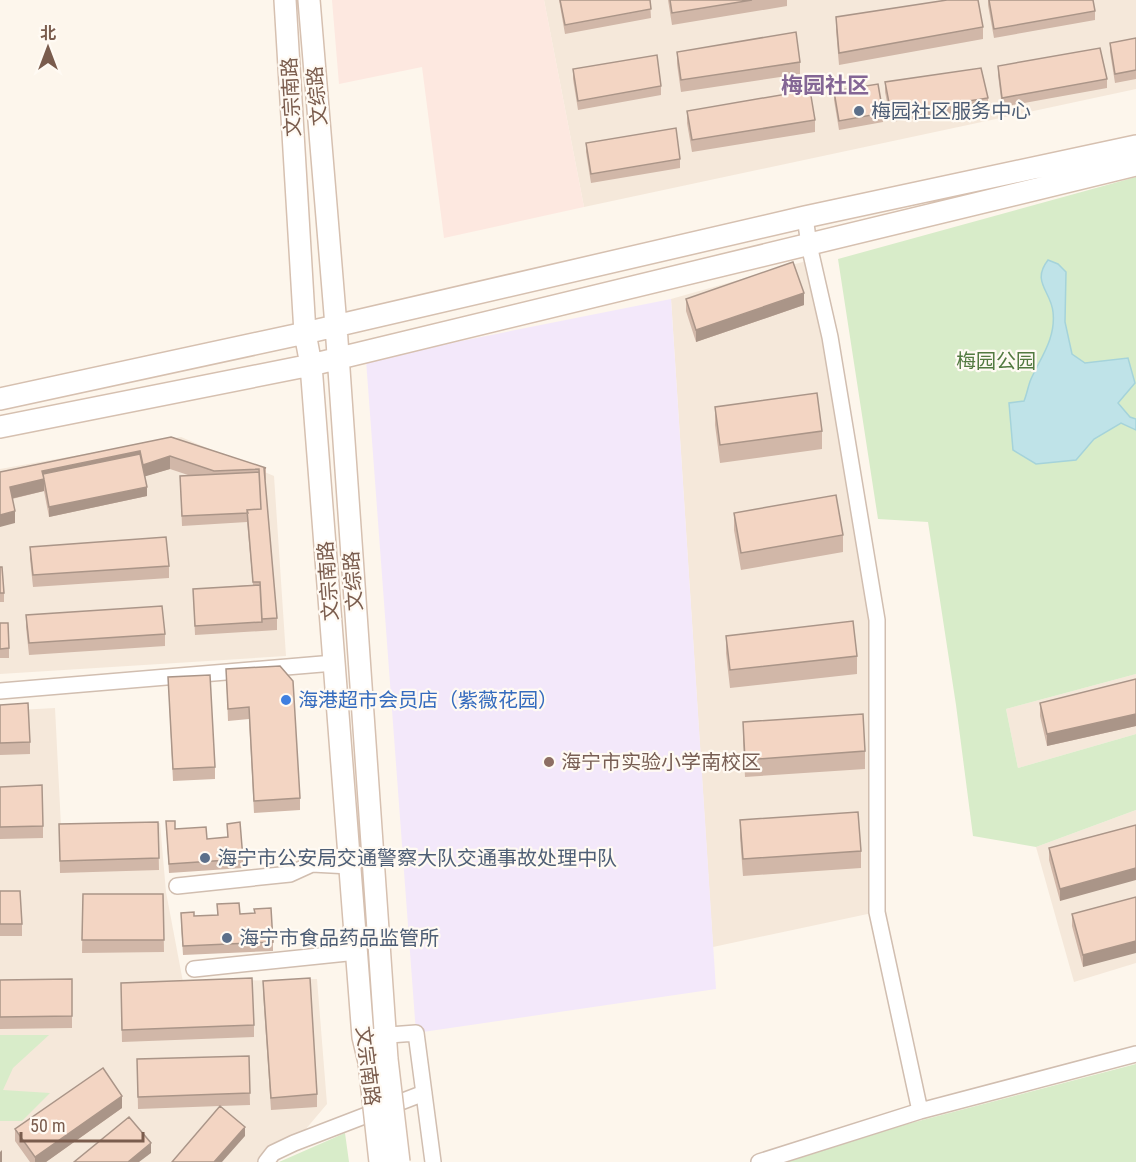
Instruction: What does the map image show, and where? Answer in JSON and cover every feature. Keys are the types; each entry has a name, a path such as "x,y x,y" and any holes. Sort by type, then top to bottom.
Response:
{"main road":[{"name":"文宗南路","path":"285,0 305,333 311,365 363,1037 378,1060 380,1162"},
{"name":"文综路","path":"309,0 336,326 385,1035 378,1060 399,1162"},
{"path":"0,399 336,326 805,217 1136,146"},
{"path":"0,427 338,359 1136,165"}],"street":[{"path":"805,217 830,337 877,620 877,912 920,1111"},
{"path":"0,691 334,663"},
{"path":"177,886 290,874 312,864 350,866"},
{"path":"194,969 357,952"},
{"path":"363,1037 416,1033 433,1162"},
{"path":"759,1162 920,1111 1136,1054"},
{"path":"266,1162 273,1153 294,1143 424,1093"}],"shaded area":[{"path":"332,0 544,0 584,207 444,238 422,67 339,84"},
{"path":"544,0 1136,0 1136,89 584,207"},
{"path":"806,261 877,620 877,912 713,947 671,299"},
{"name":"海宁市实验小学南校区","path":"671,299 716,989 416,1033 366,360"},
{"path":"181,437 274,476 286,656 0,674 0,469"},
{"path":"1136,674 1136,734 1018,768 1006,709"},
{"path":"55,708 61,826 160,823 166,892 183,982 317,979 327,1104 278,1162 0,1162 0,711"},
{"path":"1136,810 1136,963 1074,982 1036,847"}],"green space":[{"name":"梅园公园","path":"1136,177 1136,674 1006,709 1018,768 1136,734 1136,810 1036,847 973,836 928,522 878,519 838,259"},
{"path":"0,1035 49,1035 13,1068 3,1090 50,1093 22,1121 0,1121"},
{"path":"1136,1064 1136,1162 762,1162"},
{"path":"345,1133 349,1162 279,1162"}],"water":[{"path":"1048,260 1058,264 1066,272 1065,322 1072,354 1085,363 1128,358 1135,383 1118,403 1130,417 1136,419 1136,430 1121,423 1094,439 1076,460 1036,464 1013,450 1009,403 1024,401 1031,379 1050,339 1053,312 1041,274"}],"building":[{"path":"560,0 650,0 651,9 565,25"},
{"path":"670,0 752,0 672,13"},
{"path":"947,0 978,0 983,27 839,53 836,17"},
{"path":"989,0 1093,0 1095,11 994,29"},
{"path":"796,32 800,62 681,80 677,52"},
{"path":"1136,38 1136,70 1115,74 1110,43"},
{"path":"1100,48 1107,79 1002,98 998,66"},
{"path":"657,55 661,86 578,101 573,69"},
{"path":"981,68 988,98 891,113 885,82"},
{"name":"梅园社区服务中心","path":"878,84 883,113 839,121 834,91"},
{"path":"810,90 815,120 692,140 687,111"},
{"path":"676,128 680,159 591,174 586,143"},
{"path":"793,262 804,293 696,330 686,299"},
{"path":"817,393 822,431 720,445 715,407"},
{"path":"171,437 266,468 264,468 277,618 262,619 260,582 253,582 247,510 261,509 259,469 214,471 170,456 143,465 140,451 42,471 44,479 10,487 15,511 0,515 0,472"},
{"path":"140,454 147,487 49,507 43,474"},
{"path":"259,472 261,509 247,510 248,513 182,516 180,476"},
{"path":"836,495 843,535 741,553 734,513"},
{"path":"166,537 169,566 33,575 30,547"},
{"path":"0,567 2,567 4,593 0,593"},
{"path":"260,585 262,622 195,626 193,589"},
{"path":"162,606 165,634 29,643 26,615"},
{"path":"853,621 857,656 730,670 726,636"},
{"path":"0,623 8,623 9,648 0,649"},
{"path":"280,666 293,681 300,798 254,801 249,707 228,709 226,669"},
{"path":"210,675 215,767 173,769 168,677"},
{"path":"1136,679 1136,714 1047,734 1040,703"},
{"path":"28,703 30,742 0,743 0,705"},
{"path":"863,714 865,751 745,760 743,722"},
{"path":"42,785 43,826 0,827 0,787"},
{"path":"858,812 861,851 743,859 740,820"},
{"name":"海宁市公安局交通警察大队交通事故处理中队","path":"166,821 175,821 175,829 206,827 207,839 228,837 227,824 240,822 243,859 169,864"},
{"path":"158,822 159,858 60,861 59,824"},
{"path":"1136,825 1136,868 1060,889 1049,848"},
{"path":"0,891 20,891 22,924 0,924"},
{"path":"83,894 163,894 164,940 82,940"},
{"path":"1136,897 1136,941 1083,955 1072,914"},
{"name":"海宁市食品药品监管所","path":"239,903 240,914 255,913 254,909 271,908 273,942 183,946 181,913 194,912 194,916 218,915 217,904"},
{"path":"252,978 254,1025 122,1030 121,983"},
{"path":"310,978 317,1094 271,1098 263,981"},
{"path":"72,979 72,1016 0,1017 0,980"},
{"path":"249,1056 250,1093 138,1097 137,1059"},
{"path":"103,1068 122,1096 35,1157 15,1129"},
{"path":"220,1106 245,1127 214,1162 172,1162"},
{"path":"129,1117 151,1143 128,1162 74,1162"}],"place":[{"name":"梅园社区服务中心","path":"859,111"},
{"name":"海港超市会员店（紫薇花园）","path":"286,700"},
{"name":"海宁市实验小学南校区","path":"549,762"},
{"name":"海宁市公安局交通警察大队交通事故处理中队","path":"205,858"},
{"name":"海宁市食品药品监管所","path":"227,938"}],"district":[{"name":"梅园社区","path":"825,85"}]}
